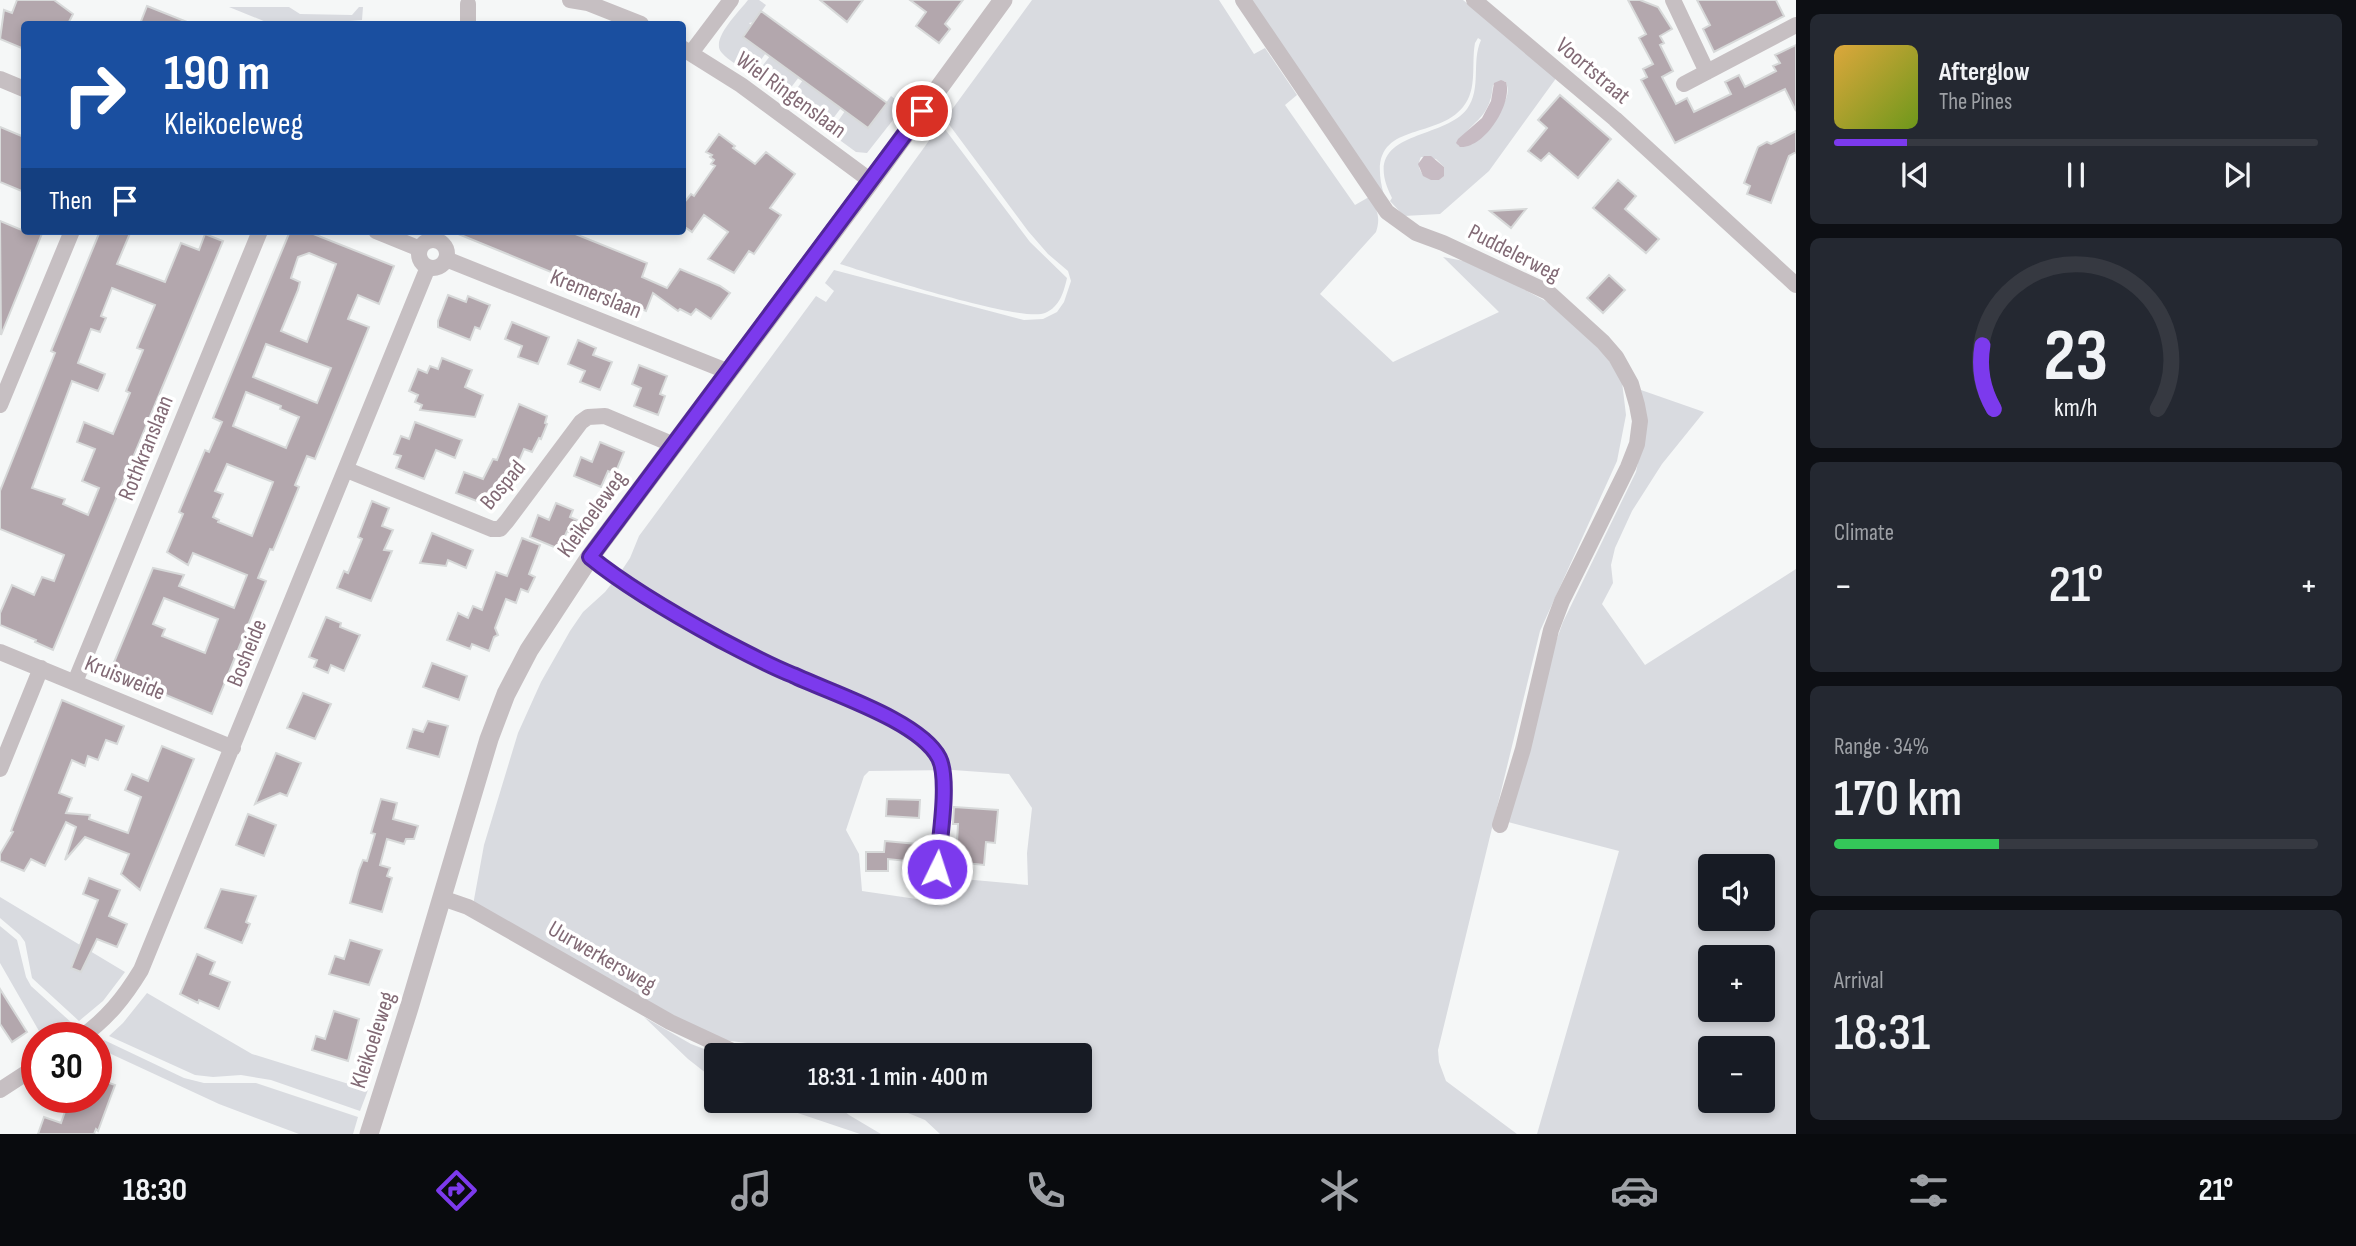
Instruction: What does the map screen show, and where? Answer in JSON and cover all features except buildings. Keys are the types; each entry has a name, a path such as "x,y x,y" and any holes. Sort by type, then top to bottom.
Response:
{"street":[{"path":"570,0 588,3 633,21"},
{"path":"687,51 732,0"},
{"name":"Kleikoeleweg","path":"369,1134 489,739 506,694 529,650 590,557 1003,0"},
{"name":"Puddelerweg","path":"1243,0 1387,212 1416,233 1548,292 1616,357 1637,405 1640,421 1637,444 1551,630 1523,749 1500,825"},
{"name":"Voortstraat","path":"1474,0 1681,179 1796,285"},
{"path":"1673,0 1707,72"},
{"path":"468,21 469,1"},
{"path":"1684,84 1796,25"},
{"name":"Wiel Ringenslaan","path":"687,51 741,85 871,181"},
{"path":"0,79 21,88"},
{"path":"0,405 70,235"},
{"name":"Rothkranslaan","path":"75,682 258,235"},
{"path":"386,235 420,249"},
{"path":"438,236 445,248 446,259 438,266 428,267 420,260 420,249 438,236"},
{"name":"Kremerslaan","path":"446,259 729,372"},
{"name":"Bosheide","path":"100,1022 124,998 141,970 428,267"},
{"name":"Bospad","path":"347,470 492,529 500,529 582,422 589,417 606,416 674,445"},
{"path":"590,557 612,575 719,639 789,674 897,722 926,740 940,759 945,776 937,869"},
{"name":"Kruisweide","path":"0,652 233,748"},
{"path":"0,769 41,668"},
{"name":"Uurwerkersweg","path":"442,898 468,907 670,1022 715,1043"},
{"path":"0,1090 21,1076"}],"shaded area":[{"path":"748,0 759,0 766,5 754,22 749,23 751,25 743,36 766,53 750,74 725,56 719,47 722,33"},
{"path":"1032,0 1219,0 1254,54 1265,48 1297,95 1285,105 1355,205 1369,197 1376,209 1376,232 1320,294 1393,362 1499,312 1443,257 1464,261 1557,307 1607,357 1622,382 1626,415 1617,461 1540,631 1438,1050 1446,1081 1517,1134 940,1134 925,1120 908,1113 1092,1113 1092,1043 747,1043 722,1040 692,1027 473,905 484,845 518,733 541,682 583,612 605,592 620,573 639,536 816,296 826,302 834,291 825,283 834,270 1024,320 1043,319 1057,312 1064,302 1071,281 1068,271 1048,254 945,119","holes":["953,770 1009,774 1032,808 1027,853 1028,885 941,877 937,902 862,891 859,854 846,830 864,776 869,771"]},
{"path":"1251,0 1463,0 1557,77 1489,171 1440,214 1404,216 1390,201 1392,198 1384,176 1385,160 1394,148 1455,119 1467,109 1474,92 1481,40 1478,38 1475,43 1468,100 1450,118 1392,143 1383,154 1380,171 1384,195","holes":["1505,81 1508,90 1501,108 1458,146 1484,114 1493,85","1421,157 1436,159 1444,167 1439,180 1422,174 1419,166"]},
{"path":"229,7 289,7 300,14 352,15 359,7 363,7 362,20 264,21"},
{"path":"770,56 799,77 783,98 754,77"},
{"path":"803,80 841,108 825,129 788,101"},
{"path":"1501,80 1506,82 1507,91 1495,124 1478,141 1460,147 1456,143 1458,139 1482,118 1491,101 1494,83"},
{"path":"891,96 904,106 867,153 856,152 830,133 845,111 868,127"},
{"path":"941,124 1030,242 1067,278 1060,298 1054,307 1045,313 1031,314 978,305 840,264"},
{"path":"1424,156 1431,156 1444,167 1444,176 1439,180 1423,176 1418,164"},
{"path":"1641,390 1704,412 1662,464 1632,511 1615,548 1611,565 1613,583 1602,604 1645,665 1796,569 1796,1134 1537,1134 1619,851 1508,822 1547,666 1563,622 1636,472 1644,433"},
{"path":"0,897 125,972 103,1001 79,1021 32,978 25,942 0,918"},
{"path":"0,926 17,940 26,977 31,986 71,1022 34,1022 0,963"},
{"path":"147,993 252,1054 368,1090 360,1111 271,1080 241,1075 195,1075 112,1037 112,1033"},
{"path":"644,1017 704,1049 704,1072"},
{"path":"112,1044 184,1078 204,1083 256,1083 358,1117 353,1134 299,1134 219,1104 112,1054"},
{"path":"798,1113 847,1113 881,1134 860,1134"}],"route":[{"path":"922,111 590,557 612,575 719,639 789,674 897,722 926,740 940,759 945,776 937,869"}]}
